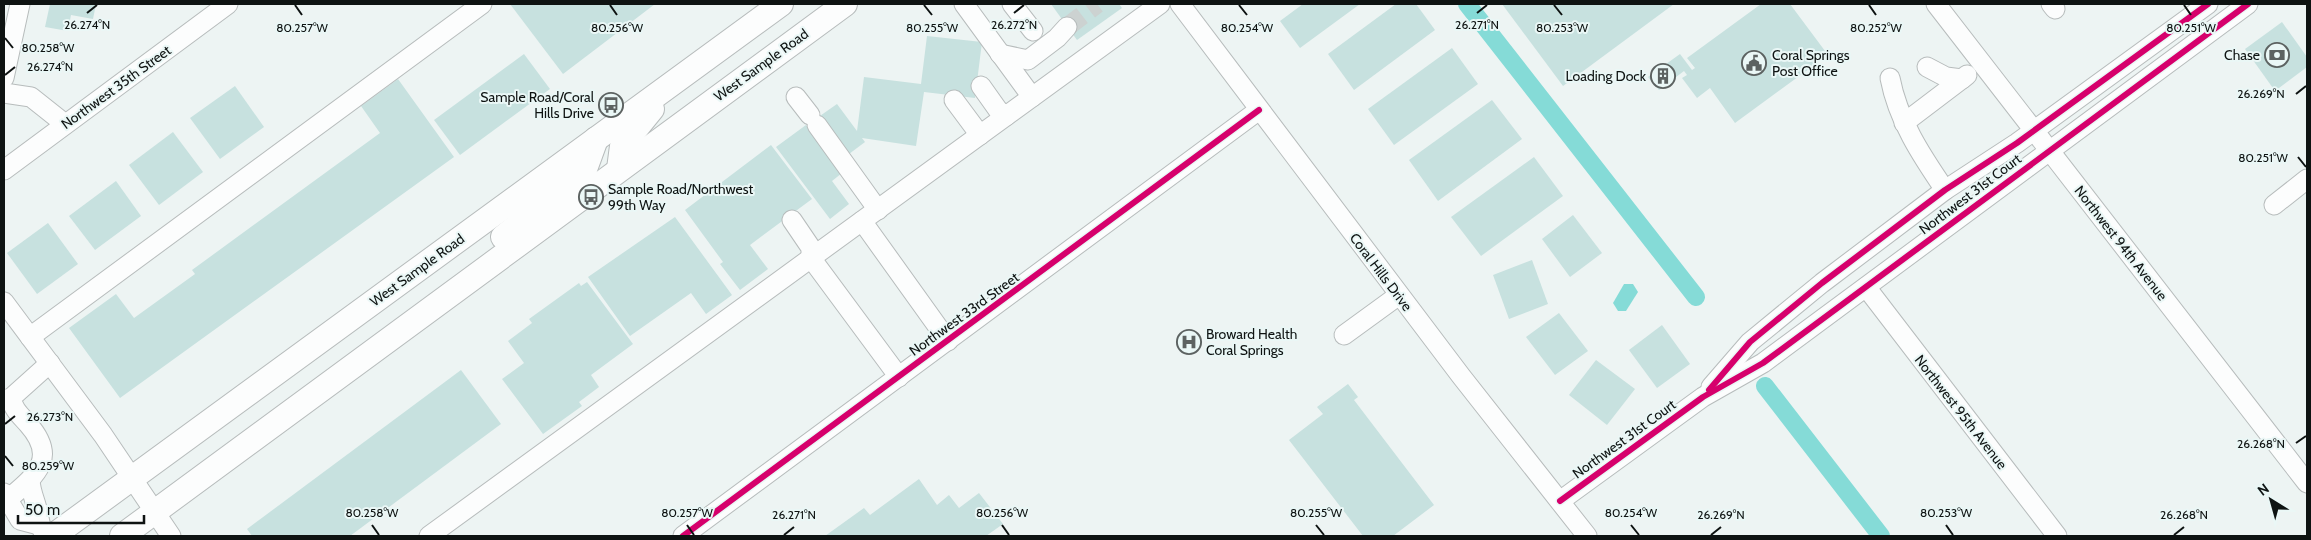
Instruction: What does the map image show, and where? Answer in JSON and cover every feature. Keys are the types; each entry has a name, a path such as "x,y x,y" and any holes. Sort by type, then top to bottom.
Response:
{"main road":[{"name":"West Sample Road","path":"45,533 132,477 781,4"},
{"name":"West Sample Road","path":"122,536 845,4"},
{"path":"619,169 622,146 672,84"},
{"path":"459,288 512,228 584,172 596,139"}],"street":[{"path":"4,78 20,4"},
{"name":"Northwest 35th Street","path":"4,170 228,4"},
{"path":"30,337 482,4"},
{"path":"964,4 1000,54 1037,94"},
{"path":"1012,4 1033,31"},
{"path":"429,536 1160,4"},
{"name":"Coral Hills Drive","path":"1180,4 1399,295 1588,536"},
{"name":"Northwest 94th Avenue","path":"1936,4 2307,482"},
{"name":"Northwest 31st Court","path":"1703,396 1750,342 1822,283 1945,190 2034,130 2208,4"},
{"name":"Northwest 31st Court","path":"1560,501 1703,396 1763,363 2248,4"},
{"path":"1028,60 1062,32 1077,64"},
{"path":"1000,54 1028,60"},
{"path":"1028,60 1037,94"},
{"path":"1904,123 1982,64"},
{"path":"1927,67 1946,77 1962,79"},
{"path":"1890,78 1894,100 1904,123 1945,190"},
{"path":"981,86 998,110 1006,116"},
{"path":"4,94 31,97 65,124"},
{"path":"796,97 878,210"},
{"path":"954,100 980,135"},
{"name":"Northwest 33rd Street","path":"683,536 1259,110"},
{"path":"2274,205 2307,179"},
{"path":"792,220 811,248 811,258 899,377"},
{"path":"862,221 948,341"},
{"name":"Northwest 95th Avenue","path":"1866,287 2057,536"},
{"path":"1344,335 1399,295"},
{"path":"4,302 132,477 171,536"},
{"path":"45,533 20,520 5,497 30,481 41,463 43,447 34,430 7,399 50,363"},
{"path":"30,481 31,495 45,533"}],"water":[{"path":"1624,284 1633,284 1638,292 1626,311 1618,311 1613,303"}],"building":[{"path":"50,4 96,4 93,19 71,15 68,31 45,27"},
{"path":"510,4 655,4 563,74"},
{"path":"1051,4 1119,4 1122,8 1077,40"},
{"path":"1303,4 1360,4 1300,48 1280,21"},
{"path":"1396,4 1416,4 1435,30 1354,90 1328,54"},
{"path":"1502,4 1674,4 1563,86"},
{"name":"Coral Springs Post Office","path":"1761,4 1790,4 1828,55 1735,123 1710,88 1697,98 1682,78 1687,75 1684,71 1659,90 1648,77 1680,54 1692,70 1695,68 1687,58"},
{"path":"2282,22 2307,57 2307,67 2275,91 2245,49"},
{"path":"927,36 982,42 975,98 924,92 916,146 862,138 865,142 845,157 817,118 837,104 857,131 864,77 921,84"},
{"path":"1452,48 1478,84 1394,145 1368,109"},
{"path":"524,54 550,89 460,155 434,120"},
{"path":"398,79 454,157 120,398 69,328 116,294 134,318 195,274 192,270 380,133 361,106"},
{"path":"235,86 264,127 220,159 190,118"},
{"path":"1492,100 1522,139 1438,201 1409,160"},
{"path":"806,125 842,173 832,181 849,204 830,219 776,147"},
{"path":"173,132 203,172 159,205 129,165"},
{"path":"771,145 812,199 750,245 768,269 740,290 720,264 723,262 685,210"},
{"path":"1534,157 1563,196 1481,256 1451,217"},
{"path":"116,181 141,216 95,250 69,216"},
{"path":"1573,215 1602,253 1570,277 1542,239"},
{"path":"675,217 732,295 706,314 691,293 630,336 588,277"},
{"path":"48,223 78,264 37,294 7,253"},
{"path":"1532,260 1548,304 1509,319 1493,275"},
{"path":"587,282 633,344 591,375 599,387 579,402 582,406 543,434 502,379 524,363 508,341 532,323 529,319 579,283 581,286"},
{"path":"1559,313 1588,351 1555,375 1526,337"},
{"path":"1662,325 1690,364 1657,388 1629,350"},
{"path":"1596,360 1635,389 1607,425 1569,395"},
{"path":"461,370 501,424 350,536 252,536 247,529"},
{"path":"1348,384 1358,397 1354,400 1434,505 1393,536 1363,536 1289,440 1323,414 1317,407"},
{"path":"919,479 937,505 949,495 959,508 979,493 1003,524 986,536 825,536 864,508 870,515"}],"waterway":[{"path":"1467,4 1696,297"},
{"path":"1765,386 1881,536"}],"tunnel":[{"path":"1067,27 1097,4"}],"cycle path":[{"path":"1709,390 1750,342 1822,283 1945,190 2017,143 2208,4"},
{"path":"1560,501 1703,397 1763,363 2248,4"},
{"path":"683,536 1259,110"}],"place":[{"name":"Chase","path":"2277,55"},
{"name":"Coral Springs Post Office","path":"1754,63"},
{"name":"Loading Dock","path":"1663,76"},
{"name":"Sample Road/Coral Hills Drive","path":"611,105"},
{"name":"Sample Road/Northwest 99th Way","path":"591,197"},
{"name":"Broward Health Coral Springs","path":"1189,342"}]}
